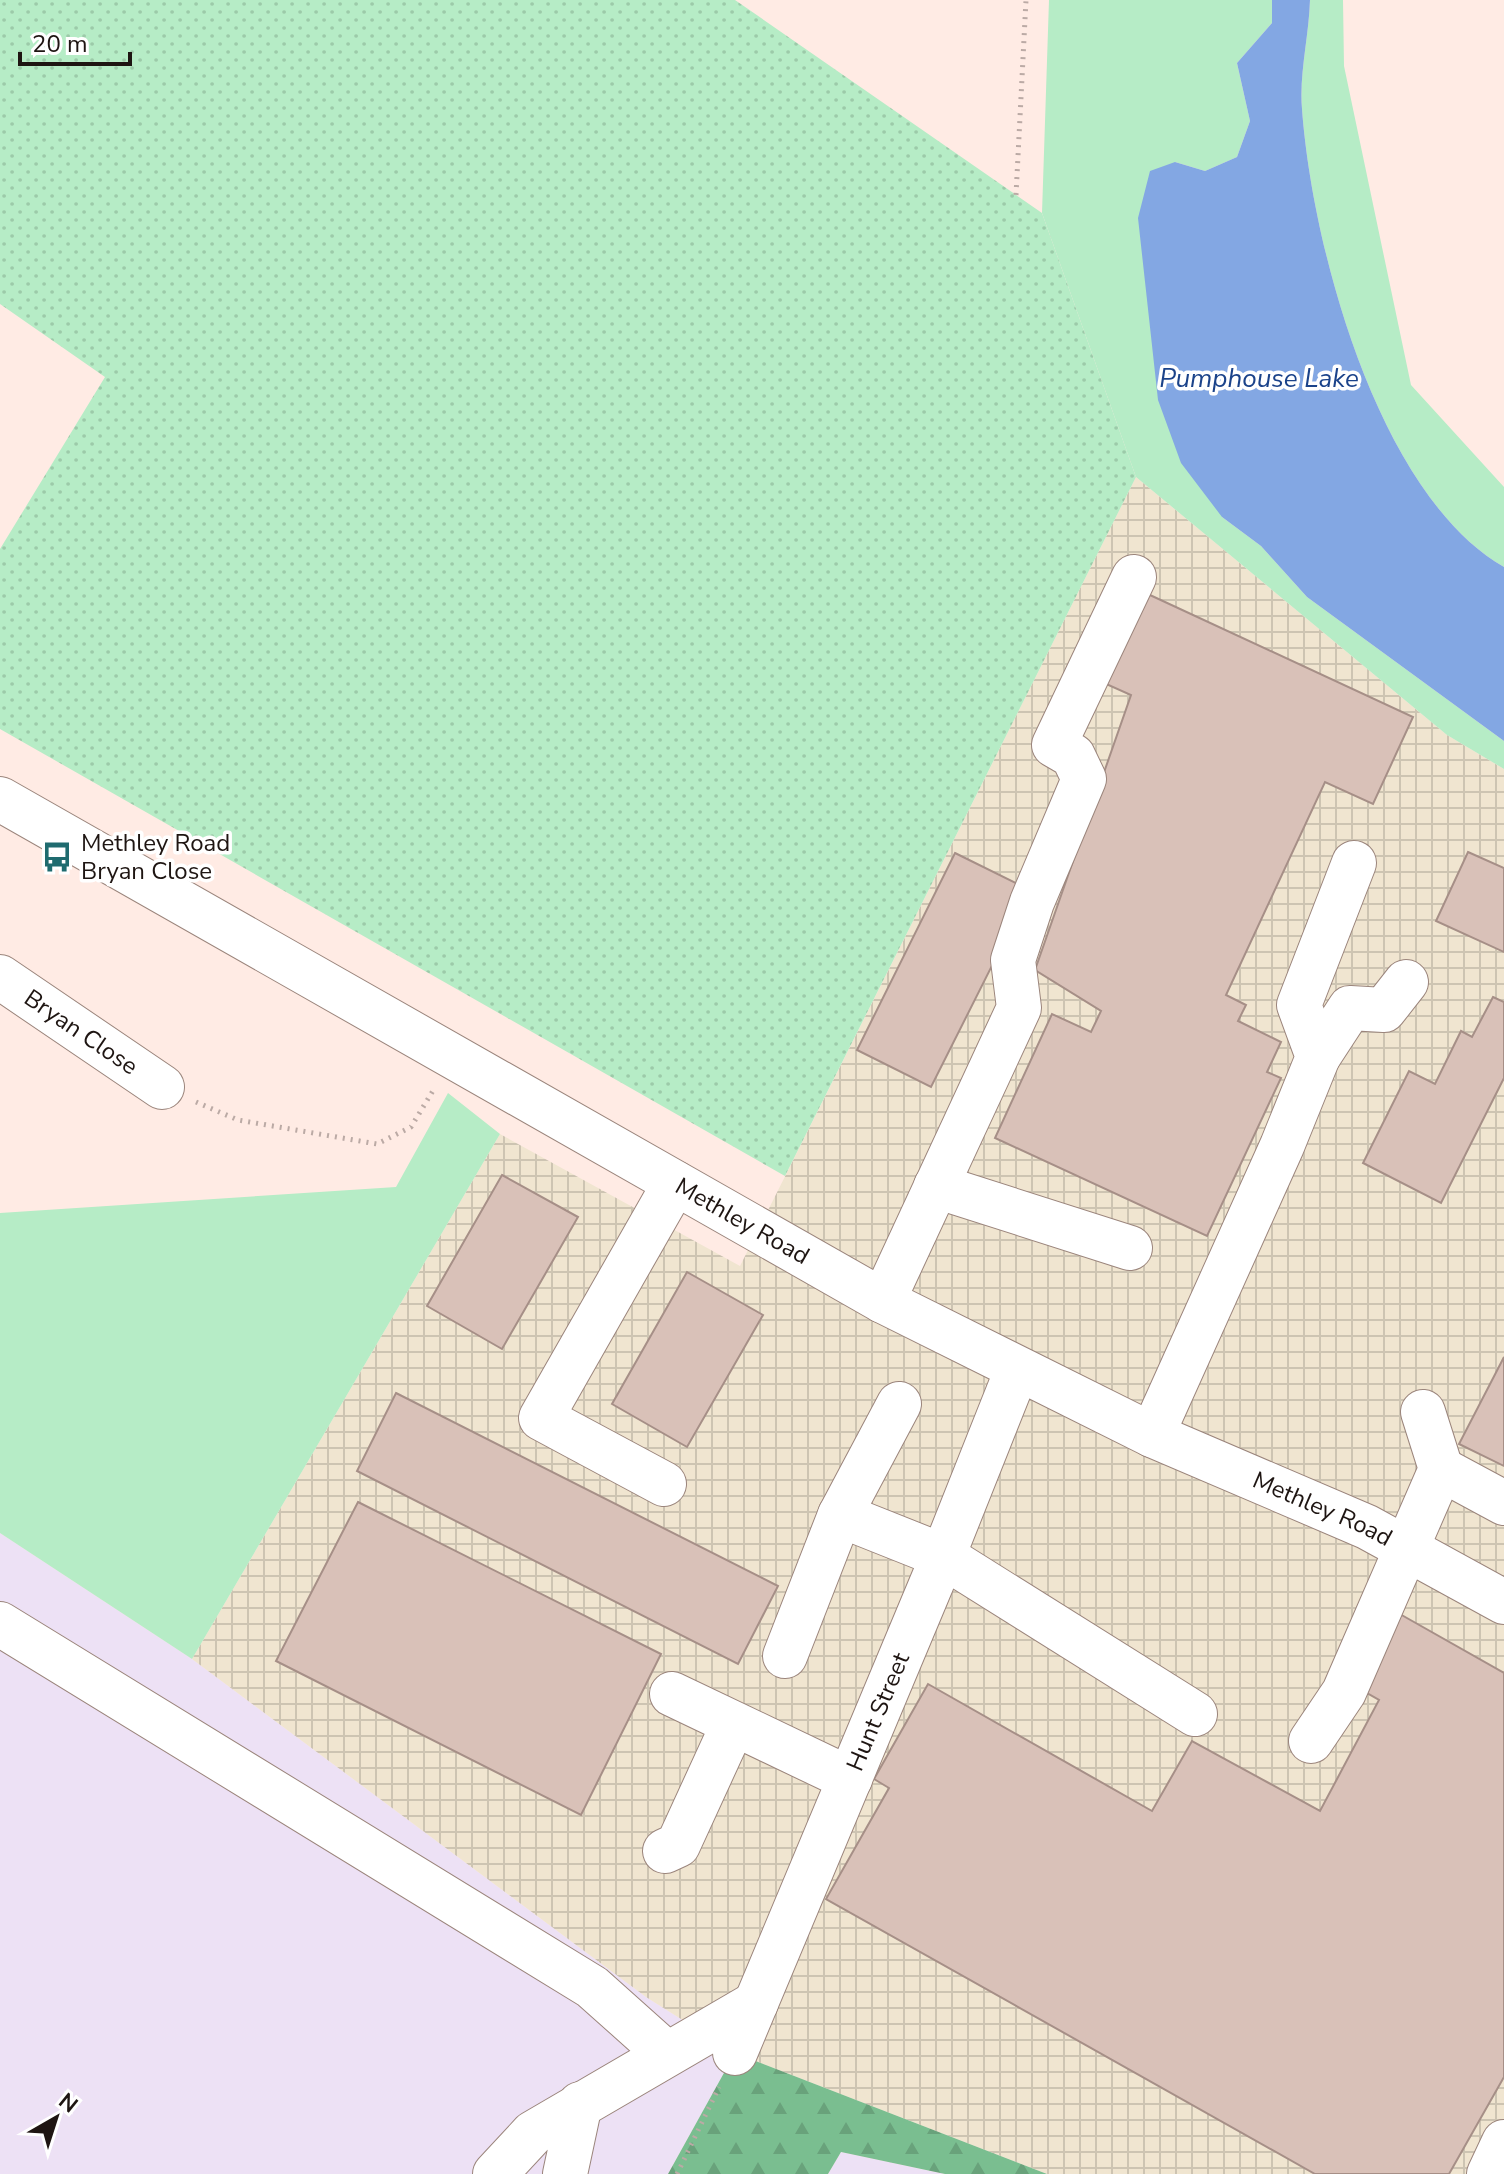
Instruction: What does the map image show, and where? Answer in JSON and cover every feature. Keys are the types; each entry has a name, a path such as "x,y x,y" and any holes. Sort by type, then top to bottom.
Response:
{"main road":[{"path":"883,1301 1019,1008 1013,960 1032,902 1084,779 1073,756 1054,745 1134,577"},
{"name":"Methley Road","path":"0,799 883,1301 1152,1435 1367,1527 1504,1602"},
{"path":"1318,1057 1299,1005 1354,863"},
{"name":"Bryan Close","path":"0,977 162,1087"},
{"path":"1152,1435 1282,1146 1318,1057 1350,1008 1384,1010 1406,982"},
{"path":"664,1484 541,1418 675,1183"},
{"path":"936,1186 1130,1248"},
{"name":"Hunt Street","path":"735,2053 943,1556 1017,1370"},
{"path":"785,1656 840,1515 899,1404"},
{"path":"1311,1741 1344,1692 1441,1469 1423,1412"},
{"path":"1441,1469 1504,1503"},
{"path":"840,1515 943,1556 1195,1714"},
{"path":"0,1624 592,1987 667,2054"},
{"path":"672,1694 850,1779"},
{"path":"665,1851 678,1845 733,1725"},
{"path":"495,2174 533,2133 756,2003"},
{"path":"565,2174 580,2104"},
{"path":"1489,2174 1504,2142"}],"path":[{"path":"1016,195 1026,0"},
{"path":"162,1087 238,1120 377,1144 411,1127 452,1056"},
{"path":"677,2174 735,2053"}],"shaded area":[{"path":"1136,477 1447,735 1504,769 1504,2174 1047,2174 735,2053 646,1997 192,1659 500,1134 740,1266"},
{"path":"0,1533 192,1659 646,1997 735,2053 668,2174 0,2174"},
{"path":"841,2152 945,2174 828,2174"}],"green space":[{"path":"0,0 735,0 1042,213 1136,477 785,1176 0,729 0,549 105,377 0,304"},
{"path":"1049,0 1272,0 1272,23 1237,63 1250,121 1237,157 1205,171 1175,162 1222,517 1261,546 1307,597 1504,741 1504,769 1447,735 1136,477 1042,213"},
{"path":"1310,0 1343,0 1344,66 1411,385 1504,487 1504,567 1460,532 1421,484 1387,427 1337,295 1308,165 1302,109"},
{"path":"448,1093 500,1134 192,1659 0,1533 0,1213 396,1187"},
{"path":"735,2053 1047,2174 945,2174 841,2152 828,2174 668,2174"}],"water":[{"name":"Pumphouse Lake","path":"1272,0 1310,0 1301,96 1308,165 1337,295 1360,362 1387,427 1421,484 1460,532 1504,567 1504,741 1307,597 1261,546 1222,517 1181,463 1158,400 1138,218 1150,171 1175,162 1205,171 1237,157 1250,121 1237,63 1272,23"}],"building":[{"path":"1137,589 1413,717 1373,804 1325,782 1226,995 1246,1005 1238,1021 1281,1042 1267,1072 1281,1078 1207,1236 995,1138 1052,1014 1091,1032 1101,1011 1035,970 1131,695 1095,679"},
{"path":"1468,852 1504,868 1504,952 1436,921"},
{"path":"955,853 1030,890 931,1087 857,1050"},
{"path":"1493,997 1504,1002 1504,1078 1441,1203 1363,1163 1409,1071 1435,1084 1461,1031 1472,1037"},
{"path":"502,1175 578,1217 502,1349 427,1306"},
{"path":"687,1272 763,1315 687,1447 612,1404"},
{"path":"1504,1357 1504,1466 1459,1444"},
{"path":"396,1393 778,1586 738,1664 357,1471"},
{"path":"358,1502 661,1654 581,1815 276,1661"},
{"path":"1391,1609 1504,1673 1504,2077 1449,2174 1315,2174 826,1899 889,1788 874,1779 928,1684 1152,1811 1192,1741 1320,1811 1379,1700 1360,1689"}],"place":[{"name":"Methley Road Bryan Close","path":"57,857"}]}
